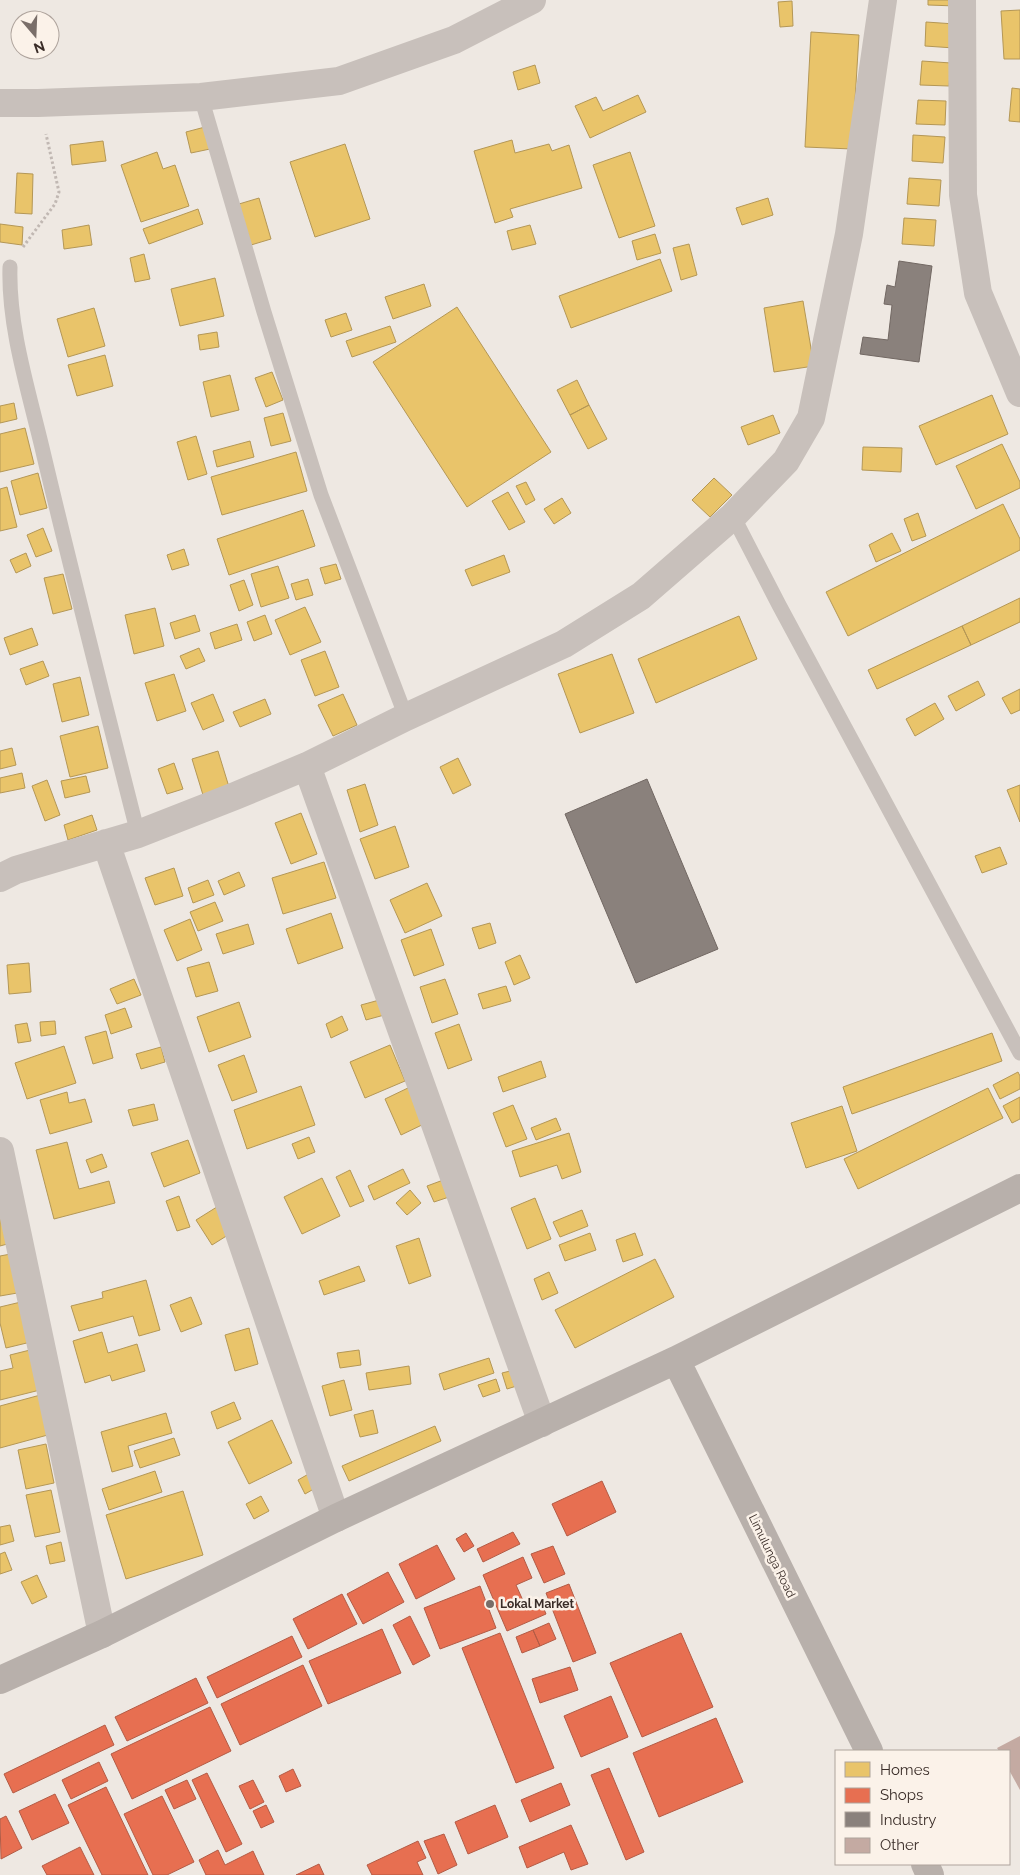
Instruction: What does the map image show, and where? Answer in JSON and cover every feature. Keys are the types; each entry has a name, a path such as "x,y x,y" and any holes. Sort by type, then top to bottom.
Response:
{"main road":[{"path":"0,1680 102,1634 336,1518 676,1360 1020,1188"},
{"name":"Limulunga Road","path":"676,1360 869,1750"}],"street":[{"path":"0,103 38,104 201,97 339,80 454,40 532,0"},
{"path":"0,878 16,870 138,834 235,796 307,766 406,717 564,644 641,596 733,516 786,461 811,418 849,234 883,0"},
{"path":"962,0 963,195 978,293 1020,393"},
{"path":"307,766 542,1423"},
{"path":"106,842 336,1518"},
{"path":"0,1151 102,1634"}],"lane":[{"path":"201,97 264,312 321,495 406,717"},
{"path":"10,267 10,287 16,334 68,559 138,834"},
{"path":"733,516 1020,1053"}],"path":[{"path":"10,267 55,204 58,192 56,175 38,104"}],"building: Homes":[{"path":"928,0 957,0 956,6 928,5"},
{"path":"792,1 793,26 780,27 778,2"},
{"path":"1020,10 1020,59 1004,59 1001,11"},
{"path":"926,22 955,24 954,48 925,46"},
{"path":"811,32 859,35 852,149 805,147"},
{"path":"922,61 951,63 949,86 920,85"},
{"path":"535,65 540,83 518,90 513,72"},
{"path":"1012,88 1020,89 1020,122 1009,121"},
{"path":"638,95 646,112 590,138 575,106 596,97 603,111"},
{"path":"918,100 946,101 945,125 916,124"},
{"path":"205,127 210,149 191,153 186,132"},
{"path":"913,135 945,137 943,163 912,161"},
{"path":"512,140 515,153 549,144 552,151 569,145 582,188 510,209 513,217 495,223 474,151"},
{"path":"103,141 106,161 72,165 70,145"},
{"path":"345,144 370,219 315,237 290,162"},
{"path":"157,152 163,169 175,165 189,206 141,222 121,165"},
{"path":"630,152 655,226 619,238 593,165"},
{"path":"17,173 33,174 32,214 15,213"},
{"path":"909,178 941,180 939,206 907,204"},
{"path":"259,198 271,239 251,245 239,204"},
{"path":"768,198 773,215 742,225 736,208"},
{"path":"198,209 203,224 149,244 143,229"},
{"path":"904,218 936,220 934,246 902,244"},
{"path":"0,224 23,227 22,245 0,242"},
{"path":"89,225 92,245 64,249 62,230"},
{"path":"530,225 536,244 512,250 507,231"},
{"path":"655,234 661,253 637,260 632,241"},
{"path":"689,244 697,275 681,280 673,248"},
{"path":"144,254 150,279 135,282 130,258"},
{"path":"660,259 672,291 571,328 559,296"},
{"path":"215,278 224,316 180,326 171,289"},
{"path":"424,284 431,306 393,319 385,297"},
{"path":"803,301 814,366 774,372 764,308"},
{"path":"457,307 551,452 467,507 373,362"},
{"path":"94,308 105,346 68,357 57,319"},
{"path":"346,313 352,330 331,337 325,320"},
{"path":"390,326 396,342 352,357 346,341"},
{"path":"217,332 219,347 200,350 198,335"},
{"path":"105,355 113,386 77,396 68,365"},
{"path":"272,372 283,400 266,407 255,378"},
{"path":"230,375 239,410 211,417 203,382"},
{"path":"577,380 589,405 570,415 557,390"},
{"path":"992,395 1008,434 936,465 919,426"},
{"path":"14,403 17,419 0,423 0,406"},
{"path":"589,405 607,439 588,449 570,415"},
{"path":"283,413 291,441 271,446 264,418"},
{"path":"773,415 780,433 748,445 741,427"},
{"path":"25,428 34,464 0,472 0,434"},
{"path":"196,436 207,474 188,480 177,442"},
{"path":"250,441 254,457 217,467 213,451"},
{"path":"1002,444 1020,482 1020,488 976,509 956,466"},
{"path":"863,447 902,448 901,472 862,470"},
{"path":"296,452 307,491 222,515 211,477"},
{"path":"38,473 47,508 20,515 11,481"},
{"path":"714,478 732,495 710,517 692,500"},
{"path":"526,482 535,500 526,505 516,486"},
{"path":"7,487 17,527 0,531 0,489"},
{"path":"508,492 525,522 509,530 492,501"},
{"path":"562,498 571,513 554,524 544,509"},
{"path":"1003,504 1020,539 1020,550 848,636 826,592"},
{"path":"303,510 315,546 229,575 217,539"},
{"path":"918,513 926,536 912,541 904,519"},
{"path":"43,528 52,551 36,557 27,535"},
{"path":"892,533 901,551 876,562 869,545"},
{"path":"184,549 189,565 172,570 167,555"},
{"path":"26,553 31,566 16,573 10,560"},
{"path":"504,555 510,572 472,586 465,570"},
{"path":"336,564 341,579 325,584 320,568"},
{"path":"278,566 289,598 261,607 251,574"},
{"path":"63,574 72,609 53,614 44,578"},
{"path":"308,579 313,595 296,600 291,584"},
{"path":"244,580 253,605 239,611 230,585"},
{"path":"1020,598 1020,622 971,645 962,626"},
{"path":"305,607 321,642 290,655 275,620"},
{"path":"155,608 164,646 134,654 125,615"},
{"path":"195,615 200,631 175,639 170,623"},
{"path":"265,615 272,634 254,641 247,622"},
{"path":"739,616 757,659 656,703 638,659"},
{"path":"237,624 242,640 215,649 210,633"},
{"path":"962,626 971,645 877,689 868,670"},
{"path":"32,628 38,645 10,655 4,638"},
{"path":"199,648 205,661 186,669 180,656"},
{"path":"325,651 339,687 315,696 301,660"},
{"path":"612,654 634,713 580,733 558,674"},
{"path":"43,661 49,676 26,685 20,669"},
{"path":"174,674 186,711 157,721 145,683"},
{"path":"80,677 89,715 62,722 53,684"},
{"path":"978,681 985,695 956,711 948,696"},
{"path":"1020,689 1020,710 1011,714 1002,698"},
{"path":"213,694 224,721 203,730 191,703"},
{"path":"343,694 357,725 333,736 318,705"},
{"path":"265,699 271,714 240,727 233,712"},
{"path":"935,703 944,719 915,736 906,719"},
{"path":"98,726 108,768 70,777 60,736"},
{"path":"12,748 16,765 0,769 0,751"},
{"path":"218,751 229,787 203,795 192,759"},
{"path":"458,758 471,785 453,794 440,767"},
{"path":"174,763 183,789 167,794 158,769"},
{"path":"22,773 25,788 0,793 0,778"},
{"path":"86,776 90,792 65,798 61,781"},
{"path":"47,780 60,815 45,821 32,786"},
{"path":"365,784 378,825 360,832 347,790"},
{"path":"1020,785 1020,822 1007,790"},
{"path":"301,813 317,854 291,864 275,823"},
{"path":"92,815 97,830 68,840 64,825"},
{"path":"395,826 409,867 375,879 360,839"},
{"path":"1000,847 1007,864 982,873 975,856"},
{"path":"324,862 336,898 283,914 272,878"},
{"path":"174,868 183,896 155,905 145,878"},
{"path":"239,872 245,886 224,895 218,881"},
{"path":"208,880 214,895 193,903 188,888"},
{"path":"427,883 442,916 405,933 390,900"},
{"path":"215,902 223,921 198,931 190,912"},
{"path":"331,913 343,948 298,964 286,929"},
{"path":"190,919 202,950 177,961 164,930"},
{"path":"490,923 496,943 479,949 472,928"},
{"path":"248,924 254,944 223,954 216,934"},
{"path":"431,929 444,965 414,976 401,940"},
{"path":"520,955 530,978 514,985 505,962"},
{"path":"209,962 218,991 196,997 187,968"},
{"path":"29,963 31,992 9,994 7,965"},
{"path":"134,979 141,995 117,1004 110,989"},
{"path":"445,979 458,1014 432,1023 420,987"},
{"path":"506,986 511,1001 483,1009 478,994"},
{"path":"383,999 388,1014 366,1020 361,1005"},
{"path":"239,1002 251,1037 209,1052 197,1017"},
{"path":"125,1008 132,1027 111,1034 105,1015"},
{"path":"342,1016 348,1030 331,1038 326,1024"},
{"path":"55,1021 56,1034 41,1036 40,1022"},
{"path":"27,1023 31,1041 18,1043 15,1025"},
{"path":"459,1024 472,1060 448,1069 435,1033"},
{"path":"106,1031 113,1058 93,1064 85,1037"},
{"path":"992,1033 1002,1061 852,1114 843,1087"},
{"path":"390,1045 405,1081 365,1098 350,1062"},
{"path":"64,1046 76,1083 27,1099 15,1063"},
{"path":"161,1047 165,1062 141,1069 136,1054"},
{"path":"244,1055 257,1092 232,1101 218,1065"},
{"path":"541,1061 546,1077 503,1092 498,1077"},
{"path":"1018,1072 1020,1076 1020,1089 1000,1099 993,1085"},
{"path":"301,1086 315,1125 247,1149 234,1110"},
{"path":"410,1087 426,1123 401,1135 385,1099"},
{"path":"988,1088 1003,1118 858,1189 844,1159"},
{"path":"67,1092 69,1103 85,1099 92,1122 50,1134 40,1100"},
{"path":"1020,1097 1020,1119 1012,1123 1003,1106"},
{"path":"154,1104 158,1120 133,1126 128,1110"},
{"path":"513,1105 527,1139 506,1147 493,1113"},
{"path":"842,1106 857,1151 806,1168 791,1123"},
{"path":"556,1118 561,1130 536,1140 531,1128"},
{"path":"569,1133 581,1172 562,1179 557,1165 520,1177 512,1151"},
{"path":"309,1137 315,1152 298,1159 292,1144"},
{"path":"188,1140 200,1173 164,1187 151,1153"},
{"path":"67,1142 79,1189 109,1181 115,1203 54,1219 36,1150"},
{"path":"102,1154 107,1167 91,1173 86,1160"},
{"path":"403,1169 410,1183 374,1200 368,1186"},
{"path":"350,1170 364,1201 350,1207 336,1177"},
{"path":"322,1178 340,1216 302,1234 284,1197"},
{"path":"446,1179 452,1196 434,1202 427,1186"},
{"path":"410,1190 421,1203 407,1215 396,1203"},
{"path":"179,1196 190,1227 177,1231 166,1201"},
{"path":"535,1198 551,1239 527,1249 511,1208"},
{"path":"220,1205 236,1230 212,1245 196,1220"},
{"path":"0,1207 11,1243 0,1246"},
{"path":"582,1210 588,1226 560,1237 553,1222"},
{"path":"590,1233 596,1250 565,1261 559,1245"},
{"path":"635,1233 643,1255 623,1262 616,1240"},
{"path":"419,1238 431,1276 409,1284 396,1246"},
{"path":"16,1253 23,1292 0,1296 0,1256"},
{"path":"655,1259 674,1297 575,1348 555,1310"},
{"path":"359,1266 365,1281 324,1295 319,1281"},
{"path":"549,1272 558,1293 542,1300 534,1279"},
{"path":"146,1280 160,1330 139,1336 133,1316 79,1331 71,1306 103,1298 102,1292"},
{"path":"191,1297 202,1324 181,1332 170,1305"},
{"path":"25,1301 35,1341 6,1348 0,1323 0,1307"},
{"path":"249,1328 258,1364 235,1371 225,1335"},
{"path":"102,1332 108,1353 137,1344 145,1371 112,1381 110,1375 85,1383 73,1341"},
{"path":"34,1349 44,1389 0,1400 0,1371 13,1368 10,1355"},
{"path":"359,1350 361,1365 340,1368 337,1353"},
{"path":"489,1358 494,1373 444,1390 439,1374"},
{"path":"409,1366 411,1384 369,1390 366,1373"},
{"path":"518,1369 523,1384 507,1389 502,1373"},
{"path":"496,1379 500,1391 483,1397 478,1385"},
{"path":"344,1380 352,1410 330,1416 322,1386"},
{"path":"44,1394 55,1433 0,1448 0,1406"},
{"path":"234,1402 241,1419 217,1429 211,1412"},
{"path":"373,1410 378,1433 360,1437 354,1415"},
{"path":"166,1413 172,1433 128,1446 133,1466 112,1472 101,1432"},
{"path":"272,1420 292,1463 249,1484 228,1442"},
{"path":"435,1426 441,1441 349,1481 342,1466"},
{"path":"174,1438 180,1455 140,1468 134,1451"},
{"path":"46,1444 54,1483 26,1489 18,1450"},
{"path":"155,1471 162,1492 109,1510 102,1489"},
{"path":"312,1472 319,1486 305,1494 298,1480"},
{"path":"51,1490 60,1532 35,1537 26,1495"},
{"path":"183,1491 203,1555 126,1579 106,1515"},
{"path":"261,1496 269,1511 254,1519 246,1504"},
{"path":"10,1525 14,1541 0,1545 0,1527"},
{"path":"61,1542 65,1561 50,1564 46,1546"},
{"path":"5,1552 12,1570 0,1574 0,1554"},
{"path":"37,1575 47,1597 32,1604 21,1582"}],"building: Shops":[{"path":"602,1481 616,1512 567,1536 552,1504"},
{"path":"513,1532 520,1544 483,1562 477,1549"},
{"path":"466,1533 474,1546 464,1552 456,1539"},
{"path":"437,1545 455,1579 416,1599 399,1564"},
{"path":"553,1546 565,1574 544,1583 531,1554"},
{"path":"523,1557 532,1578 516,1585 525,1605 540,1599 546,1614 507,1631 483,1575"},
{"path":"388,1572 404,1602 363,1624 347,1594"},
{"path":"569,1584 596,1653 573,1662 546,1593"},
{"path":"480,1586 496,1628 440,1649 424,1608"},
{"path":"342,1594 357,1624 308,1649 293,1619"},
{"path":"410,1616 430,1656 413,1665 393,1625"},
{"path":"549,1623 556,1639 540,1646 533,1630"},
{"path":"382,1629 401,1673 328,1704 309,1661"},
{"path":"533,1630 540,1646 522,1653 516,1637"},
{"path":"500,1633 554,1768 516,1783 462,1648"},
{"path":"681,1633 713,1707 642,1737 610,1663"},
{"path":"292,1636 302,1657 217,1698 207,1677"},
{"path":"303,1665 322,1706 240,1745 221,1704"},
{"path":"570,1667 578,1690 540,1703 532,1679"},
{"path":"196,1678 208,1703 127,1741 115,1717"},
{"path":"611,1696 628,1737 581,1757 564,1716"},
{"path":"210,1707 231,1751 132,1799 111,1754"},
{"path":"716,1718 743,1782 659,1817 633,1753"},
{"path":"105,1725 114,1745 13,1793 4,1774"},
{"path":"99,1762 108,1781 71,1799 62,1780"},
{"path":"609,1768 644,1852 626,1860 591,1775"},
{"path":"293,1769 301,1786 286,1792 279,1776"},
{"path":"207,1773 242,1844 226,1852 192,1780"},
{"path":"187,1780 196,1799 174,1809 165,1790"},
{"path":"253,1780 264,1802 250,1809 239,1786"},
{"path":"561,1783 570,1805 530,1822 521,1800"},
{"path":"106,1787 148,1875 102,1875 68,1805"},
{"path":"55,1794 69,1823 32,1840 19,1811"},
{"path":"162,1796 194,1862 167,1875 153,1875 124,1814"},
{"path":"266,1805 274,1822 261,1828 253,1811"},
{"path":"495,1805 508,1837 468,1854 455,1822"},
{"path":"6,1816 22,1848 1,1859 0,1819"},
{"path":"571,1825 588,1864 571,1870 564,1852 527,1868 519,1847"},
{"path":"444,1834 457,1865 438,1874 424,1841"},
{"path":"418,1841 426,1858 417,1862 423,1875 372,1875 367,1865"},
{"path":"80,1847 94,1875 47,1875 42,1866"},
{"path":"218,1850 225,1865 253,1851 264,1875 206,1875 199,1860"},
{"path":"319,1864 324,1875 296,1875"}],"building: Industry":[{"path":"899,261 932,266 919,362 860,354 863,337 888,340 892,305 884,304 887,285 895,287"},
{"path":"647,779 718,949 636,983 565,814"}],"building: Other":[{"path":"1020,1736 1020,1790 1010,1772 1010,1750 998,1750 997,1748"}],"place":[{"name":"Lokal Market","path":"490,1604"}]}
